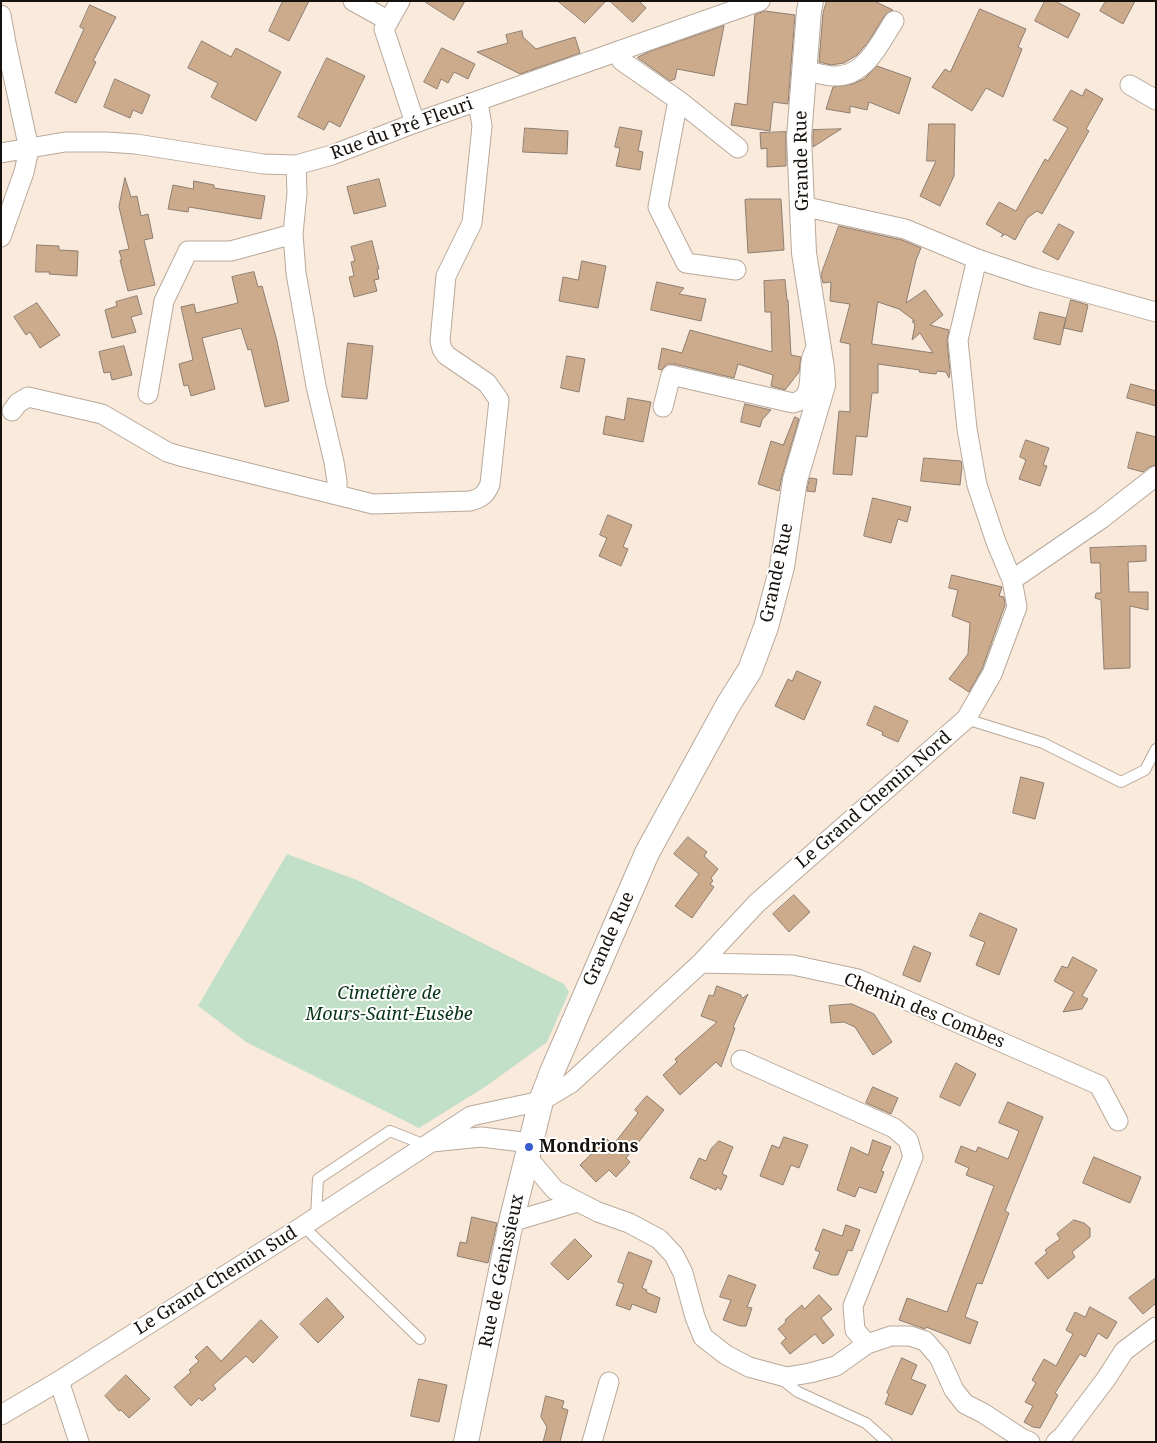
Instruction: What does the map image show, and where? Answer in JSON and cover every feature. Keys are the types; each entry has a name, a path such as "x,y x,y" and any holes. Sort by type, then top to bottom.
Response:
{"street":[{"path":"353,1 389,21"},
{"path":"400,1 384,29 416,123"},
{"name":"Rue du Pré Fleuri","path":"1,153 65,142 136,144 263,164 296,165 332,155 416,123 760,1"},
{"name":"Grande Rue","path":"541,1101 647,853 728,705 750,670 766,627 782,568 795,480 823,385 804,253 799,137 803,70 809,11 812,1"},
{"path":"1,15 29,149 24,172 1,237"},
{"path":"803,70 838,76 850,74 870,58 894,21"},
{"path":"616,52 622,61 678,100 738,148"},
{"path":"1130,85 1156,100"},
{"path":"678,100 658,206 686,263 736,270"},
{"path":"12,411 18,402 28,397 102,414 166,452 373,504 470,501 479,499 486,493 490,484 498,400 487,383 446,355 440,341 446,276 472,223 482,126 478,102"},
{"path":"296,165 297,193 293,234 296,273 316,386 338,481 337,495"},
{"path":"802,206 905,229 977,259 1034,278 1156,312"},
{"path":"148,394 164,301 188,251 231,251 293,234"},
{"name":"Le Grand Chemin Nord","path":"541,1101 572,1083 701,963 757,903 966,719 992,674 1017,607 1012,580 996,542 978,485 967,429 958,340 977,259"},
{"path":"663,407 671,375 793,403 798,402 808,392 814,352 819,350"},
{"path":"1012,580 1101,519 1156,476"},
{"name":"Chemin des Combes","path":"701,963 793,965 858,980 1099,1085 1118,1121"},
{"path":"741,1060 894,1128 908,1140 913,1157 853,1306 855,1330 867,1344"},
{"name":"Le Grand Chemin Sud","path":"1,1415 59,1381 309,1222 471,1116 541,1101"},
{"name":"Rue de Génissieux","path":"466,1442 511,1222 541,1101"},
{"path":"427,1144 481,1137 529,1150 555,1190 598,1212 629,1222 659,1239 674,1255 683,1273 695,1317 703,1337 749,1367 786,1377 810,1374 836,1366 867,1344 891,1336 910,1336 925,1340 939,1356 954,1390 965,1404 1030,1442"},
{"path":"511,1222 578,1202"},
{"path":"1056,1442 1064,1436 1124,1351 1156,1327"},
{"path":"59,1381 79,1442"},
{"path":"592,1442 609,1382"}],"lane":[{"path":"966,719 1043,743 1121,782 1145,770 1156,749"},
{"path":"420,1339 309,1222 318,1179 390,1130 427,1144"},
{"path":"773,1374 798,1392 866,1424 887,1442"}],"green space":[{"name":"Cimetière de Mours-Saint-Eusèbe","path":"287,854 357,880 564,984 569,992 547,1042 488,1085 419,1128 246,1042 198,1006"}],"building":[{"path":"283,1 309,1 289,41 269,31"},
{"path":"424,1 465,1 454,20"},
{"path":"558,1 606,1 585,23"},
{"path":"610,1 639,1 646,8 633,22"},
{"path":"827,1 874,1 893,10 885,15 869,41 857,55 844,63 831,65 819,62 823,13"},
{"path":"1045,1 1055,1 1080,14 1068,38 1035,21"},
{"path":"1106,1 1135,1 1123,24 1100,11"},
{"path":"90,5 116,17 93,61 96,62 76,103 55,93 84,29 80,27"},
{"path":"980,9 1026,29 1018,47 1022,49 1003,97 986,88 972,111 932,87 945,69 950,72"},
{"path":"765,11 795,15 788,104 773,102 770,131 731,125 735,103 747,105 755,15"},
{"path":"724,26 714,76 677,69 675,79 670,81 638,58 651,51"},
{"path":"522,31 523,37 536,49 575,37 580,53 520,74 477,52 508,43 506,35"},
{"path":"202,41 231,57 236,48 281,72 256,121 211,97 218,83 188,68"},
{"path":"442,48 475,64 468,79 454,72 448,83 441,79 437,89 424,82"},
{"path":"327,58 365,76 340,127 329,121 324,130 298,117"},
{"path":"877,66 911,78 899,114 869,102 867,110 850,106 850,113 826,109 833,87 853,84 864,79"},
{"path":"115,79 150,95 142,114 133,110 130,118 104,107"},
{"path":"1086,89 1103,99 1086,129 1089,131 1042,214 1037,211 1027,218 1015,240 1005,234 1001,237 1003,234 986,224 999,202 1016,211 1045,159 1048,161 1068,128 1053,120 1071,90 1082,96"},
{"path":"929,124 955,124 954,176 940,206 920,196 936,161 927,161"},
{"path":"620,127 642,131 638,151 643,152 640,170 616,166 620,148 615,147"},
{"path":"525,128 568,131 567,154 523,152"},
{"path":"841,129 813,147 813,130"},
{"path":"786,132 786,166 767,167 767,148 761,149 760,133"},
{"path":"125,178 131,197 137,196 141,216 148,214 153,238 144,240 155,285 128,291 119,251 129,249 119,207"},
{"path":"379,179 386,206 354,214 347,187"},
{"path":"194,181 214,185 214,188 265,196 261,219 189,207 188,212 168,209 173,185 193,189"},
{"path":"781,199 784,250 748,253 745,200"},
{"path":"1059,224 1074,232 1058,260 1043,252"},
{"path":"839,226 902,240 921,248 916,260 906,303 925,290 943,315 930,325 949,330 947,341 949,378 946,372 937,371 936,374 919,372 920,370 878,364 878,393 872,393 867,437 856,436 852,475 833,474 839,411 850,412 850,344 840,342 850,304 830,301 831,282 823,283 821,275","holes":["878,302 899,309 915,321 912,321 915,325 912,340 920,333 933,353 872,344"]},
{"path":"372,241 379,269 377,269 379,279 374,280 377,291 354,297 349,277 354,276 351,262 355,261 351,247"},
{"path":"37,245 59,246 59,250 78,251 77,276 36,272"},
{"path":"582,261 606,266 598,308 559,301 563,277 578,280"},
{"path":"254,272 258,287 262,286 277,341 289,401 265,407 251,349 248,350 241,328 202,338 215,389 191,396 188,385 184,386 179,364 193,360 181,307 194,304 196,313 238,303 232,277"},
{"path":"785,280 791,355 801,357 799,372 785,390 771,386 773,375 738,364 734,378 674,364 667,364 661,370 658,369 662,348 682,353 690,330 772,352 771,312 765,312 764,281"},
{"path":"657,282 684,288 679,294 706,299 701,321 651,310"},
{"path":"137,296 142,314 131,317 136,332 112,338 105,310 117,306 116,302"},
{"path":"1071,300 1088,305 1082,332 1064,328"},
{"path":"37,303 60,335 40,348 30,332 26,335 14,317"},
{"path":"1040,312 1066,318 1060,345 1034,339"},
{"path":"348,343 373,346 367,399 342,397"},
{"path":"124,346 132,375 112,380 110,372 104,373 99,352"},
{"path":"567,356 585,359 579,392 561,388"},
{"path":"1131,384 1156,391 1156,406 1127,398"},
{"path":"628,398 651,402 643,442 603,434 606,416 624,420"},
{"path":"745,404 771,410 762,420 760,427 741,422"},
{"path":"795,417 799,419 779,491 758,484 771,441 783,445"},
{"path":"1137,432 1156,437 1156,465 1149,467 1143,472 1128,468"},
{"path":"1026,440 1049,448 1043,465 1047,466 1040,486 1019,479 1026,460 1020,457"},
{"path":"924,458 961,461 960,485 921,481"},
{"path":"810,478 817,479 815,492 807,491"},
{"path":"873,498 911,507 907,522 898,519 891,543 864,536"},
{"path":"608,515 632,525 623,547 628,549 621,566 599,556 607,538 600,535"},
{"path":"1146,546 1146,561 1128,562 1129,592 1148,592 1148,610 1130,606 1130,668 1104,669 1101,600 1095,598 1096,593 1101,593 1100,563 1091,563 1090,548"},
{"path":"952,575 1002,587 999,596 1004,597 1005,605 982,669 969,692 949,679 968,654 970,623 952,616 958,590 949,588"},
{"path":"797,671 821,682 804,720 775,706 788,679 792,681"},
{"path":"875,706 908,721 898,742 882,735 883,732 867,725"},
{"path":"1021,777 1044,783 1035,819 1013,813"},
{"path":"688,837 707,852 704,856 718,869 711,878 713,881 710,884 714,887 692,918 675,906 699,874 674,854"},
{"path":"794,895 810,912 789,932 773,914"},
{"path":"980,913 1017,929 999,975 976,965 985,942 970,936"},
{"path":"914,946 931,953 920,982 903,975"},
{"path":"1073,957 1097,970 1082,996 1088,999 1082,1009 1063,1012 1074,992 1054,981 1062,966 1067,968"},
{"path":"717,986 741,995 743,998 748,994 733,1027 735,1028 721,1067 716,1062 680,1095 663,1075 677,1062 675,1059 717,1022 701,1016 709,995 713,996"},
{"path":"852,1004 874,1014 892,1042 873,1055 855,1027 844,1022 831,1023 829,1006"},
{"path":"956,1063 976,1074 960,1106 940,1097"},
{"path":"873,1087 898,1098 891,1114 866,1103"},
{"path":"647,1096 664,1110 626,1158 630,1162 616,1177 609,1170 596,1182 580,1165 607,1139 613,1145 638,1113 635,1110"},
{"path":"1008,1102 1043,1117 1005,1211 1009,1213 982,1284 977,1283 965,1317 978,1322 970,1344 926,1327 925,1329 899,1320 907,1298 947,1312 994,1186 966,1175 969,1168 955,1162 961,1146 976,1152 978,1147 1008,1159 1019,1131 999,1123"},
{"path":"784,1137 808,1145 799,1168 791,1165 783,1185 760,1176 772,1145 779,1148"},
{"path":"873,1140 891,1147 881,1171 884,1172 876,1193 859,1187 855,1197 837,1190 851,1147 868,1155"},
{"path":"719,1141 733,1147 722,1174 727,1176 721,1190 717,1187 716,1190 690,1178 699,1158 706,1161 711,1149"},
{"path":"1094,1157 1141,1177 1130,1203 1083,1183"},
{"path":"472,1217 497,1223 488,1263 457,1256 460,1242 466,1243"},
{"path":"1074,1220 1084,1223 1090,1228 1090,1237 1072,1252 1075,1257 1048,1279 1035,1263 1047,1253 1045,1250 1060,1239 1057,1234"},
{"path":"846,1225 860,1230 852,1251 848,1250 838,1275 832,1275 813,1268 820,1252 815,1250 823,1229 842,1236"},
{"path":"575,1239 592,1256 568,1280 551,1264"},
{"path":"629,1252 652,1261 642,1288 647,1290 646,1292 660,1298 656,1313 632,1304 630,1310 616,1305 624,1284 618,1282"},
{"path":"729,1275 756,1285 747,1307 752,1308 746,1326 740,1326 723,1320 731,1300 720,1297"},
{"path":"1156,1278 1156,1303 1143,1314 1129,1298"},
{"path":"819,1295 832,1309 821,1318 834,1335 823,1344 815,1334 790,1354 781,1343 786,1338 778,1329 802,1305 804,1309"},
{"path":"327,1298 344,1317 318,1343 300,1324"},
{"path":"1090,1307 1117,1322 1107,1339 1098,1333 1085,1357 1080,1354 1055,1393 1058,1395 1040,1428 1033,1427 1024,1422 1033,1406 1025,1402 1036,1383 1032,1380 1044,1359 1056,1366 1073,1334 1066,1330 1075,1312 1085,1317"},
{"path":"261,1320 278,1337 253,1363 246,1356 213,1385 216,1389 202,1401 199,1398 191,1406 174,1387 191,1372 189,1370 199,1361 195,1357 207,1346 221,1361"},
{"path":"902,1358 917,1365 911,1379 926,1385 912,1415 885,1404 889,1394 887,1393"},
{"path":"126,1375 150,1399 129,1418 121,1410 119,1411 105,1396"},
{"path":"419,1379 447,1385 439,1422 411,1416"},
{"path":"546,1396 564,1401 562,1408 568,1410 560,1442 543,1442 547,1427 541,1417"}],"place":[{"name":"Mondrions","path":"529,1147"}]}
